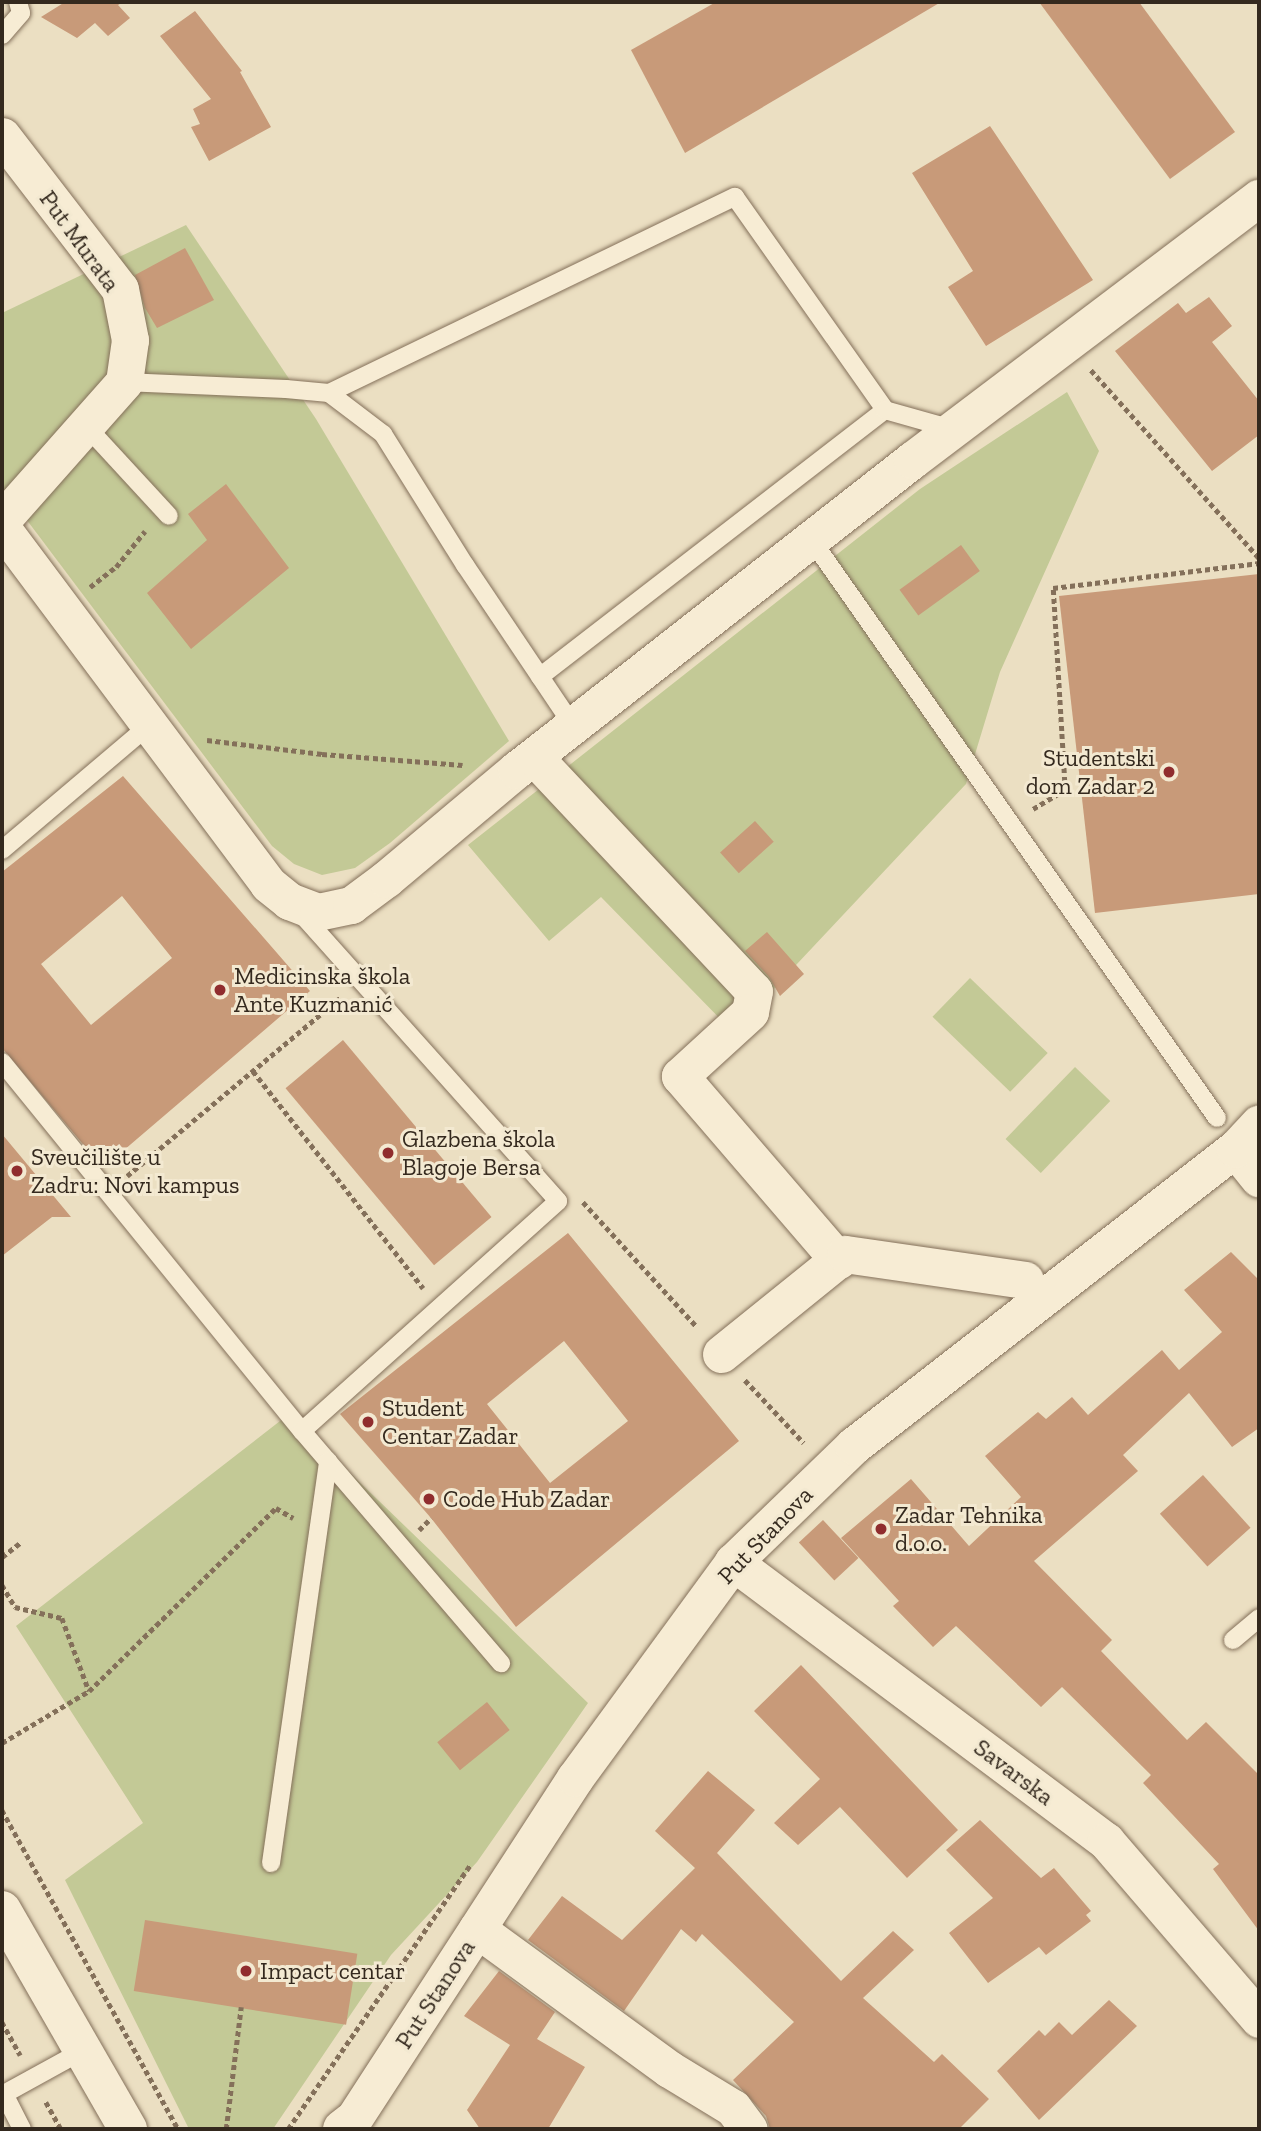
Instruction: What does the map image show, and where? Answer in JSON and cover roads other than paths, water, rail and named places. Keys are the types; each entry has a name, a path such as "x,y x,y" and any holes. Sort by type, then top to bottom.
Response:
{"main road":[{"path":"2,1910 128,2129"}],"street":[{"name":"Put Murata","path":"2,136 120,289 130,340 124,382"},
{"path":"2,528 268,884 289,901 318,912 351,905 525,763 952,429 1259,198"},
{"path":"2,520 124,382"},
{"path":"525,763 754,991 750,1012 680,1076 838,1260"},
{"name":"Put Stanova","path":"347,2127 575,1778 733,1562 853,1446 1235,1149 1259,1123"},
{"path":"1235,1149 1259,1180"},
{"path":"721,1353 845,1254 1025,1280"},
{"name":"Savarska","path":"733,1562 1106,1841 1259,2019"},
{"path":"477,1929 669,2069 733,2108 749,2129"}],"lane":[{"path":"2,35 21,13 18,2"},
{"path":"329,393 735,197 885,410 952,429"},
{"path":"124,382 286,388 329,393 383,434 573,726"},
{"path":"540,677 885,410"},
{"path":"86,426 169,516"},
{"path":"811,539 1217,1118"},
{"path":"2,850 153,733"},
{"path":"289,901 558,1200 302,1431"},
{"path":"2,1062 302,1431 501,1663"},
{"path":"271,1863 328,1461"},
{"path":"1233,1640 1259,1618"},
{"path":"22,2129 3,2094 84,2050"}],"place":[{"name":"Studentski dom Zadar 2","path":"1169,772"},
{"name":"Medicinska škola Ante Kuzmanić","path":"220,990"},
{"name":"Glazbena škola Blagoje Bersa","path":"388,1153"},
{"name":"Sveučilište u Zadru: Novi kampus","path":"17,1171"},
{"name":"Student Centar Zadar","path":"368,1422"},
{"name":"Code Hub Zadar","path":"429,1499"},
{"name":"Zadar Tehnika d.o.o.","path":"881,1529"},
{"name":"Impact centar","path":"246,1971"}]}
